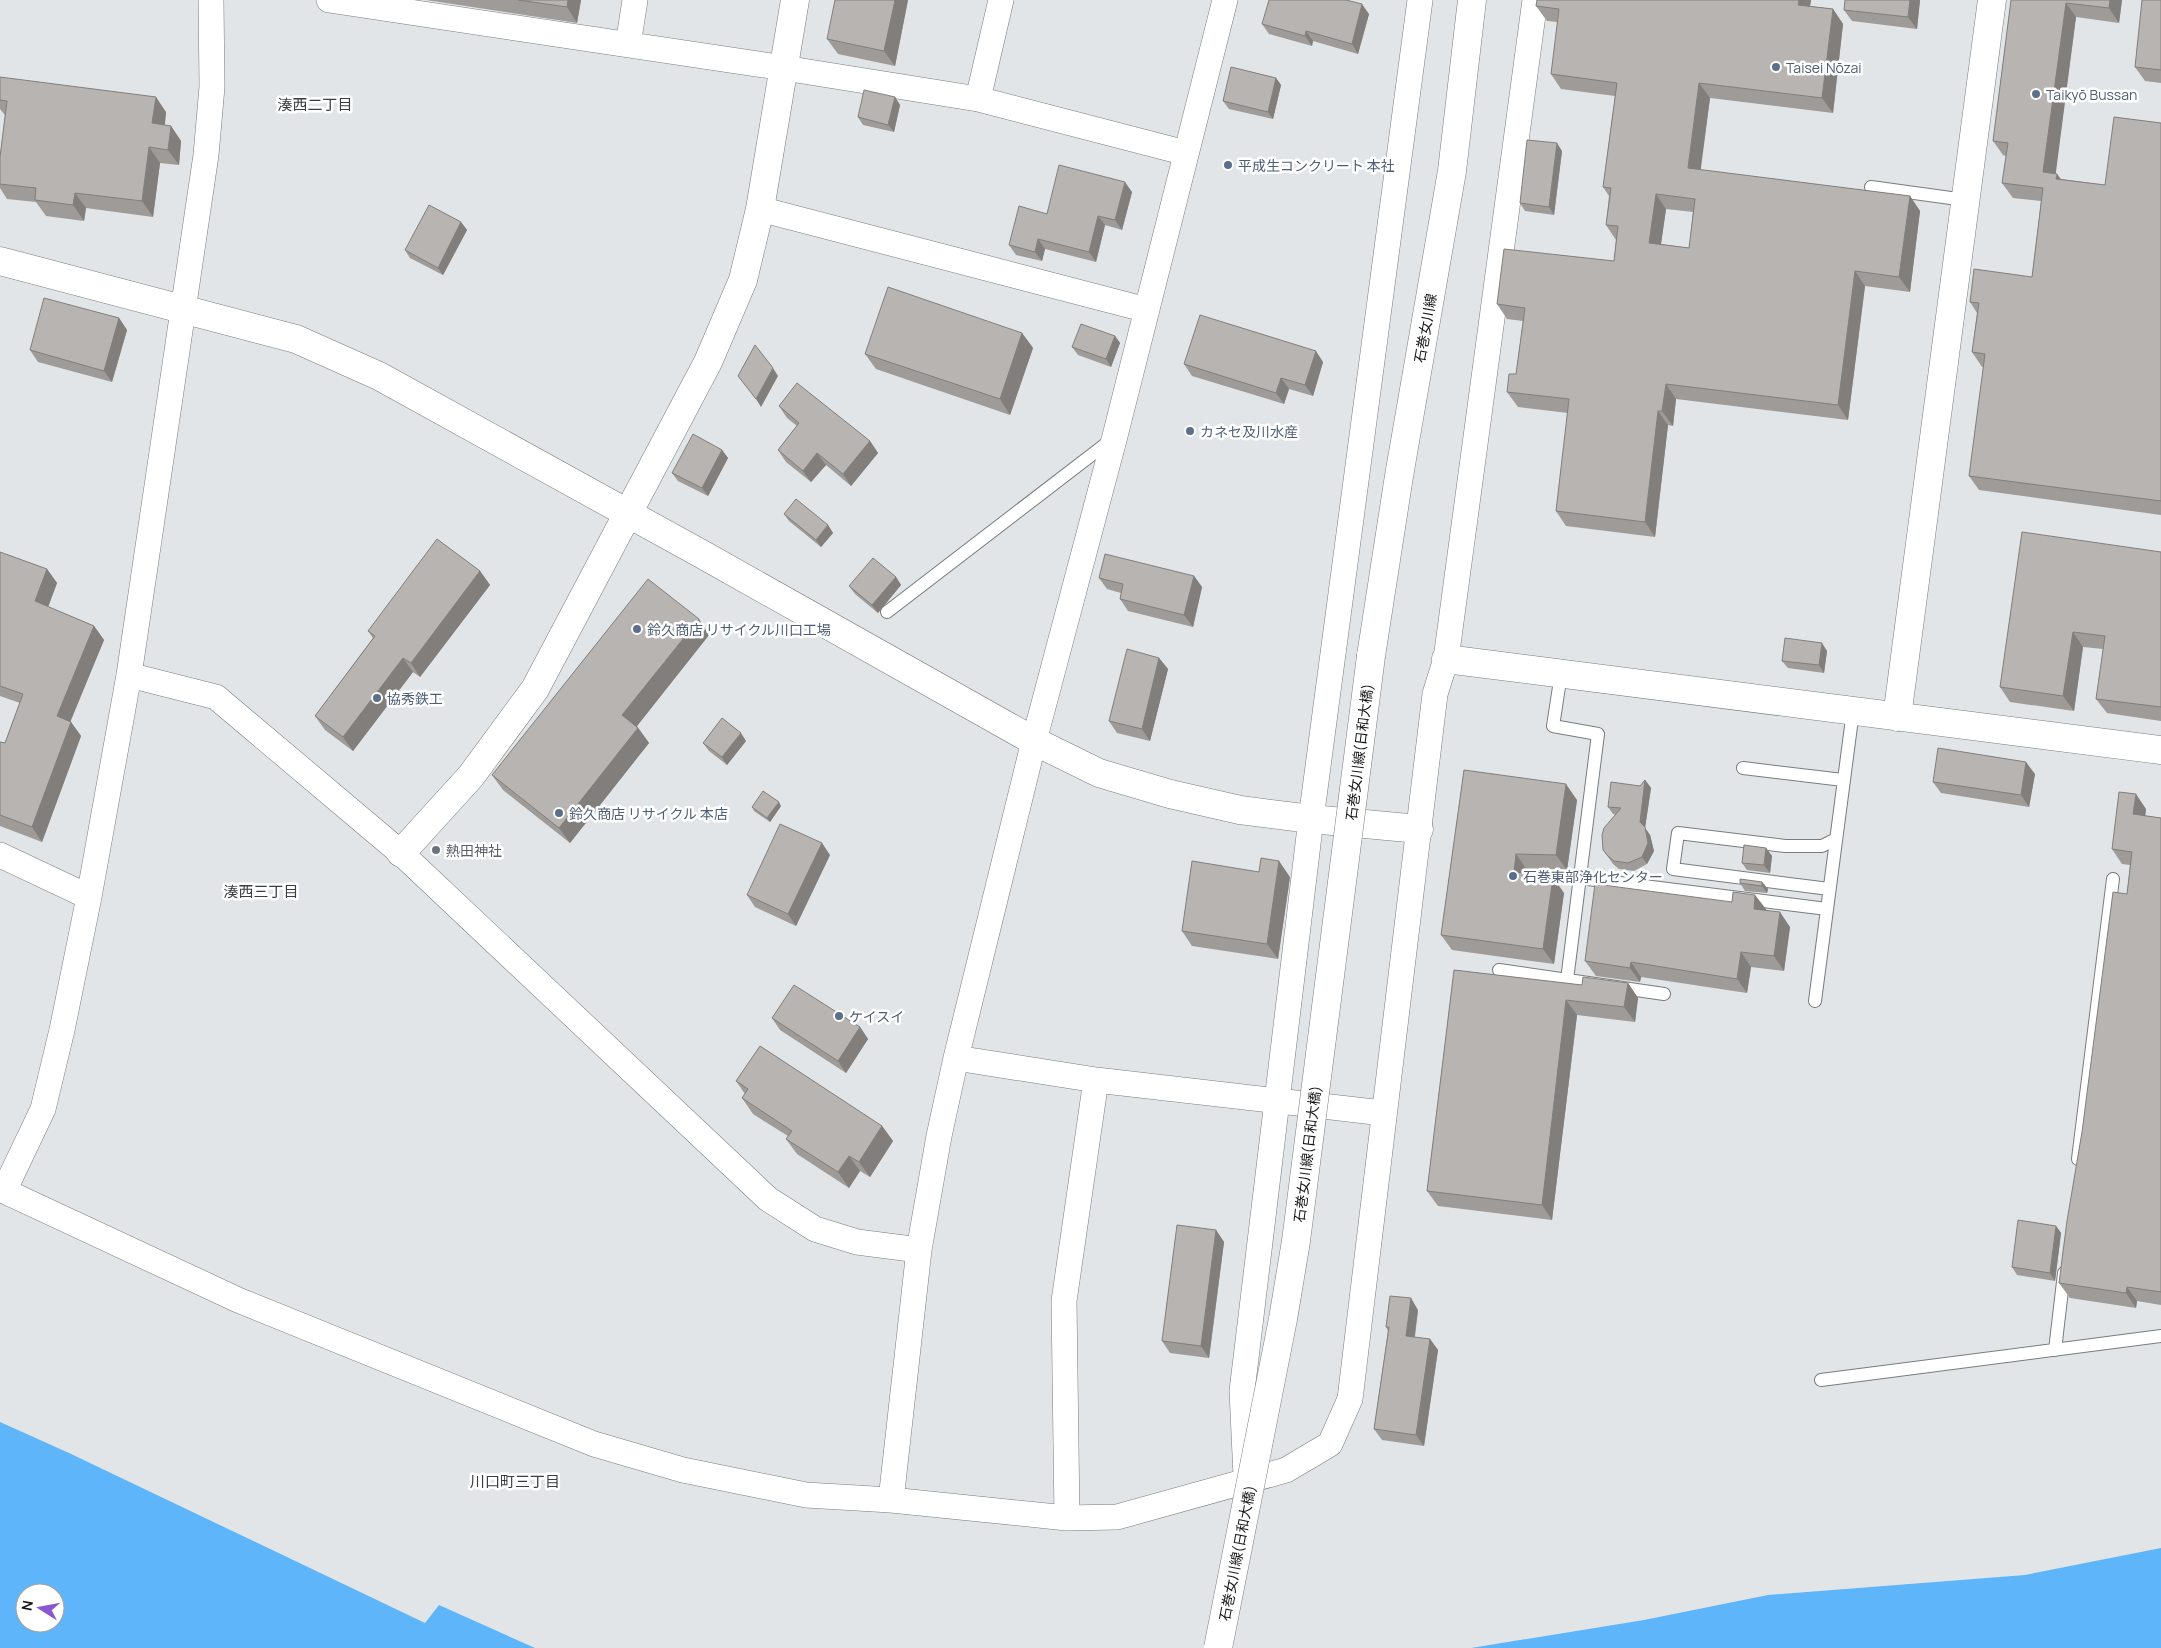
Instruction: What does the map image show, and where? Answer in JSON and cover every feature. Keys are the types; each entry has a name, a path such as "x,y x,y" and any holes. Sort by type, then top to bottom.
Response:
{"street":[{"path":"211,0 212,87 206,155 129,675 89,896 62,1030 43,1109 2,1190 238,1300 594,1444 683,1470 806,1495 891,1500 1067,1518 1117,1517 1286,1470 1330,1444 1350,1399 1435,694 1446,659 1535,0"},
{"path":"335,0 978,99 1186,153"},
{"path":"628,45 635,0"},
{"path":"401,852 471,776 535,689 708,362 743,280 760,209 795,0"},
{"path":"978,99 1001,0"},
{"path":"891,1500 919,1250 939,1136 956,1058 1034,742 1115,436 1225,0"},
{"path":"1246,1482 1242,1391 1311,819 1420,0"},
{"name":"石巻女川線","path":"1372,656 1399,476 1452,171 1472,0"},
{"path":"1896,717 1992,0"},
{"path":"760,209 1147,310"},
{"path":"0,261 296,339 379,376 1034,742 1099,774 1240,810 1419,829"},
{"name":"石巻女川線(日和大橋)","path":"1218,1648 1283,1319 1294,1251 1372,656"},
{"path":"1446,659 2161,750"},
{"path":"129,675 216,697 401,852 768,1199 814,1229 857,1242 919,1250"},
{"path":"0,855 89,896"},
{"path":"956,1058 1096,1080 1383,1113"},
{"path":"1067,1518 1064,1301 1096,1080"}],"lane":[{"path":"1871,187 1965,200"},
{"path":"887,612 1115,436"},
{"path":"1561,674 1553,726 1598,734 1567,980"},
{"path":"1815,1001 1853,712"},
{"path":"1743,768 1843,780"},
{"path":"1829,889 1673,868 1678,832 1785,846 1822,846 1836,839"},
{"path":"1580,878 1827,909"},
{"path":"2076,1173 2113,879"},
{"path":"1498,970 1664,994"},
{"path":"2054,1350 2066,1261"},
{"path":"1821,1380 2161,1336"}],"water":[{"path":"0,1422 425,1623 439,1605 535,1648 0,1648"},
{"path":"2161,1548 2161,1648 1471,1648 1644,1620 1768,1595 2025,1575"}],"building":[{"path":"518,0 568,0 567,7"},
{"path":"835,0 895,0 884,51 827,39"},
{"path":"1269,0 1346,0 1362,4 1352,44 1306,31 1305,36 1262,24"},
{"path":"1537,0 1799,0 1798,5 1833,9 1822,98 1699,83 1688,168 1910,196 1899,277 1855,271 1838,405 1666,384 1662,411 1658,411 1645,522 1556,511 1569,399 1507,392 1509,374 1516,374 1525,308 1497,304 1504,249 1614,261 1618,226 1606,225 1611,188 1603,187 1617,83 1551,74 1559,9 1536,6","holes":["1656,194 1695,199 1689,248 1649,243"]},
{"path":"1845,0 1910,0 1908,17 1844,10"},
{"path":"2011,0 2110,0 2109,8 2066,3 2043,172 2057,174 2056,179 2105,185 2114,117 2161,123 2161,501 1969,476 1985,354 1972,352 1979,303 1970,302 1974,269 2032,277 2043,188 2002,183 2008,143 1993,141"},
{"path":"2142,0 2161,0 2161,70 2135,67"},
{"path":"1231,67 1276,78 1268,112 1223,101"},
{"path":"0,77 156,97 152,123 171,126 168,150 149,147 142,201 75,193 73,205 35,200 36,188 0,184 0,157 7,101 0,100"},
{"path":"864,90 895,97 888,125 858,117"},
{"path":"1527,140 1557,143 1549,207 1520,203"},
{"path":"1059,165 1125,182 1115,220 1098,216 1089,252 1038,239 1035,252 1009,245 1019,206 1047,214"},
{"path":"429,205 461,222 438,268 405,250"},
{"path":"888,287 1022,333 1000,399 865,354"},
{"path":"44,298 119,318 104,371 30,350"},
{"path":"1200,315 1316,351 1305,385 1281,378 1276,393 1184,364"},
{"path":"1081,324 1115,336 1106,359 1072,347"},
{"path":"755,345 773,368 756,399 738,376"},
{"path":"797,383 870,441 843,474 817,453 803,471 778,450 799,423 779,406"},
{"path":"693,434 722,450 702,488 672,473"},
{"path":"796,499 828,525 816,540 784,514"},
{"path":"2022,532 2161,552 2161,707 2096,699 2105,636 2073,632 2063,696 2000,687"},
{"path":"437,539 480,571 411,663 403,658 343,737 315,716 375,636 368,631"},
{"path":"0,552 47,569 35,601 94,626 57,716 71,722 32,827 0,815 0,742 5,743 23,694 0,686"},
{"path":"1105,554 1194,576 1184,615 1120,599 1123,584 1099,578"},
{"path":"873,558 896,577 872,605 849,586"},
{"path":"648,579 699,619 622,715 638,728 559,828 492,775"},
{"path":"1785,638 1822,643 1819,665 1782,661"},
{"path":"1127,649 1159,658 1142,729 1109,721"},
{"path":"722,718 741,733 722,757 703,743"},
{"path":"1938,748 2026,762 2021,795 1933,782"},
{"path":"1464,770 1566,784 1556,855 1516,854 1514,872 1553,877 1543,949 1441,935"},
{"path":"1645,780 1640,822 1645,827 1648,843 1642,857 1628,863 1614,861 1603,850 1602,835 1604,828 1621,808 1608,807 1611,782 1640,786"},
{"path":"763,791 779,802 767,818 752,807"},
{"path":"2119,792 2136,794 2133,814 2161,818 2161,1292 2127,1287 2126,1293 2059,1283 2082,1132 2113,892 2127,894 2132,852 2112,849"},
{"path":"780,824 822,843 788,914 747,895"},
{"path":"1744,845 1766,848 1764,865 1742,863"},
{"path":"1261,858 1279,861 1267,944 1182,931 1192,861 1259,872"},
{"path":"1740,879 1762,882 1762,886 1740,883"},
{"path":"1595,884 1732,902 1733,892 1755,895 1754,909 1780,912 1774,956 1741,952 1737,979 1631,962 1630,968 1585,961"},
{"path":"1454,970 1582,985 1583,977 1628,983 1624,1007 1566,1000 1542,1205 1427,1191"},
{"path":"794,985 860,1027 838,1061 772,1018"},
{"path":"760,1046 882,1126 859,1162 849,1156 838,1172 786,1139 792,1131 742,1098 748,1089 736,1081"},
{"path":"2018,1220 2056,1226 2050,1273 2012,1267"},
{"path":"1177,1225 1216,1230 1201,1346 1162,1341"},
{"path":"1390,1296 1411,1298 1406,1336 1430,1339 1416,1435 1374,1429 1389,1327 1386,1327"}],"place":[{"name":"Taisei Nōzai","path":"1776,67"},
{"name":"Taikyō Bussan","path":"2036,94"},
{"name":"平成生コンクリート 本社","path":"1228,165"},
{"name":"カネセ及川水産","path":"1190,431"},
{"name":"鈴久商店 リサイクル川口工場","path":"637,629"},
{"name":"協秀鉄工","path":"377,698"},
{"name":"鈴久商店 リサイクル 本店","path":"559,813"},
{"name":"熱田神社","path":"436,850"},
{"name":"石巻東部浄化センター","path":"1513,876"},
{"name":"ケイスイ","path":"839,1016"}],"district":[{"name":"湊西二丁目","path":"315,104"},
{"name":"湊西三丁目","path":"261,891"},
{"name":"川口町三丁目","path":"515,1481"}]}
